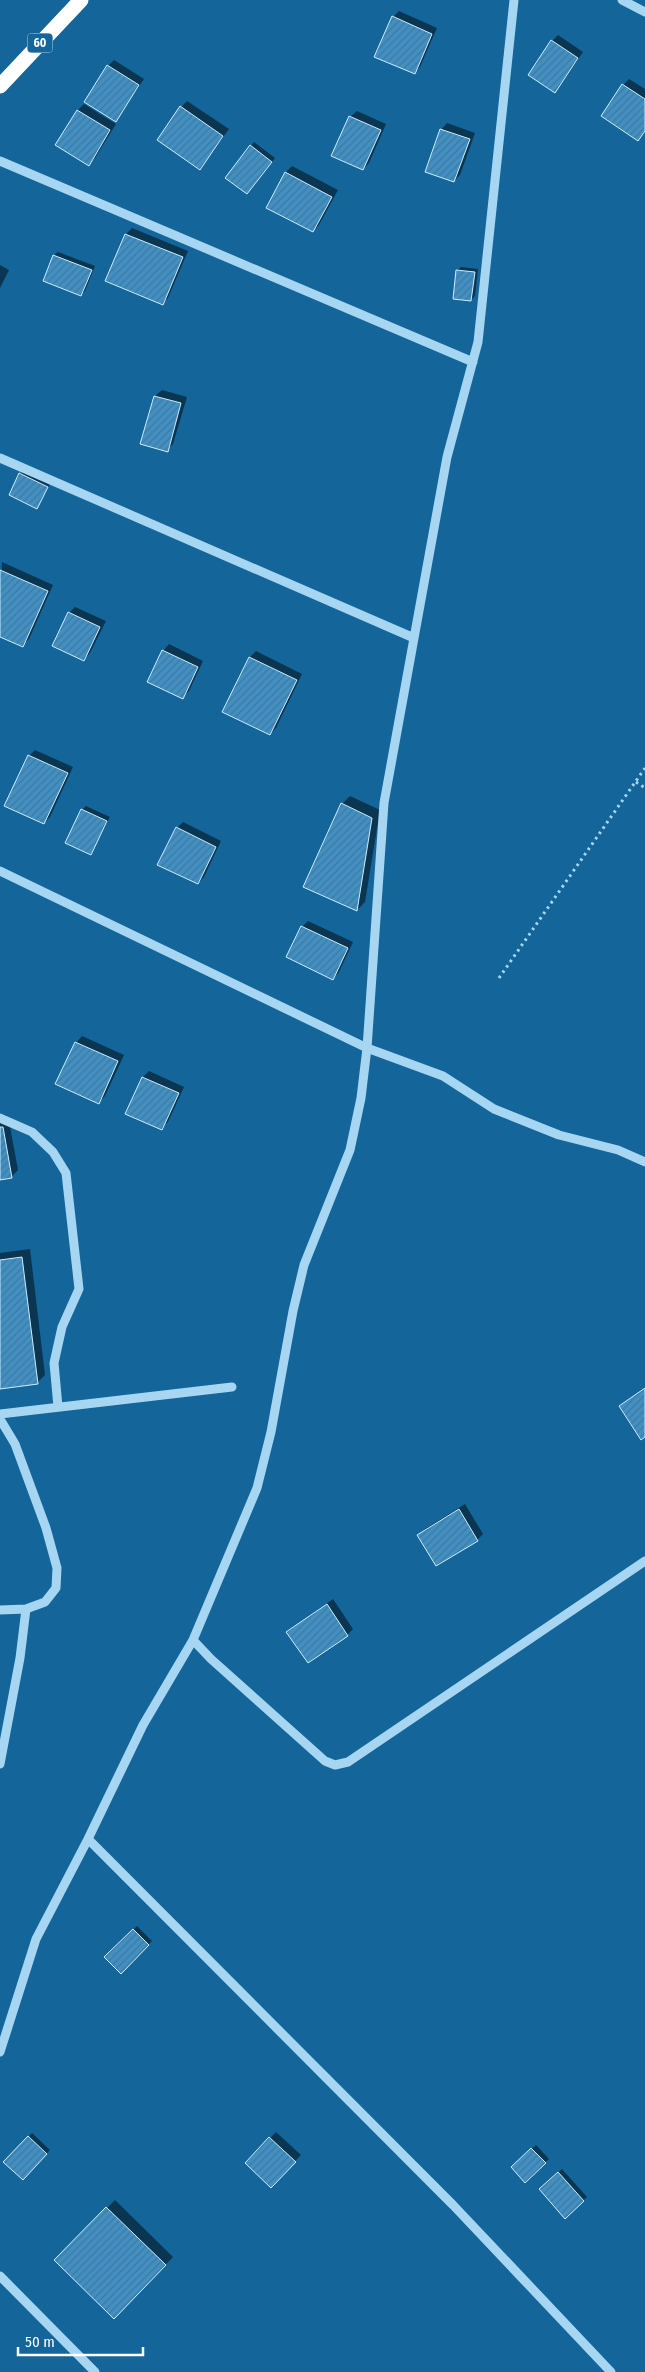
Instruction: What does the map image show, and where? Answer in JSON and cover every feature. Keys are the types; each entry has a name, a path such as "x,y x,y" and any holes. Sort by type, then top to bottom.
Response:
{"highway":[{"name":"60","path":"0,86 81,0"}],"street":[{"path":"0,2052 36,1939 144,1725 192,1640 257,1488 271,1432 293,1312 304,1265 350,1150 361,1098 367,1048 384,803 448,457 478,342 514,0"},
{"path":"622,0 645,12"},
{"path":"0,161 473,362"},
{"path":"0,458 414,638"},
{"path":"0,871 367,1048 443,1076 494,1109 559,1136 618,1150 645,1162"},
{"path":"0,1118 32,1132 53,1152 66,1173 79,1288 62,1327 54,1363 58,1407"},
{"path":"0,1414 232,1387"},
{"path":"0,1419 15,1444 46,1528 57,1568 56,1588 45,1602 26,1609 0,1610"},
{"path":"192,1640 319,1756 335,1765 348,1762 645,1561"},
{"path":"0,1764 20,1658 26,1609"},
{"path":"88,1839 446,2198 611,2372"},
{"path":"0,2276 94,2372"}],"path":[{"path":"499,978 645,768"},
{"path":"636,782 645,788"}],"building":[{"path":"392,16 432,34 415,74 374,57"},
{"path":"551,40 578,58 555,93 528,75"},
{"path":"107,65 139,85 116,122 84,102"},
{"path":"622,84 645,99 645,131 638,141 601,116"},
{"path":"180,106 223,136 200,170 157,140"},
{"path":"77,110 110,130 89,166 55,145"},
{"path":"349,116 381,130 363,170 331,156"},
{"path":"440,129 470,139 454,182 425,172"},
{"path":"250,145 272,162 247,194 225,178"},
{"path":"285,172 332,197 313,232 266,208"},
{"path":"125,234 183,257 163,305 105,281"},
{"path":"53,255 92,270 81,296 43,281"},
{"path":"456,270 475,272 471,301 453,299"},
{"path":"154,396 181,403 168,452 140,444"},
{"path":"19,473 48,487 37,509 9,495"},
{"path":"0,570 48,591 23,647 0,637"},
{"path":"68,612 100,627 84,661 52,646"},
{"path":"162,650 198,667 183,699 147,682"},
{"path":"249,657 297,680 270,735 222,712"},
{"path":"28,755 68,773 44,824 4,806"},
{"path":"341,803 372,818 357,911 303,887"},
{"path":"81,809 107,821 91,855 65,843"},
{"path":"176,827 216,847 198,884 157,865"},
{"path":"301,926 348,948 333,980 286,957"},
{"path":"75,1042 118,1061 99,1104 55,1084"},
{"path":"142,1077 179,1093 162,1130 125,1114"},
{"path":"0,1127 3,1127 12,1178 0,1180"},
{"path":"22,1257 38,1384 0,1389 0,1260"},
{"path":"645,1388 645,1437 641,1440 619,1406"},
{"path":"459,1509 478,1541 436,1566 417,1535"},
{"path":"327,1604 348,1636 308,1663 286,1632"},
{"path":"133,1929 149,1945 121,1974 104,1957"},
{"path":"28,2136 47,2154 23,2180 3,2162"},
{"path":"269,2137 296,2162 271,2188 245,2163"},
{"path":"531,2148 546,2163 525,2183 511,2167"},
{"path":"558,2172 584,2201 565,2219 539,2189"},
{"path":"106,2207 166,2265 114,2319 54,2260"}]}
